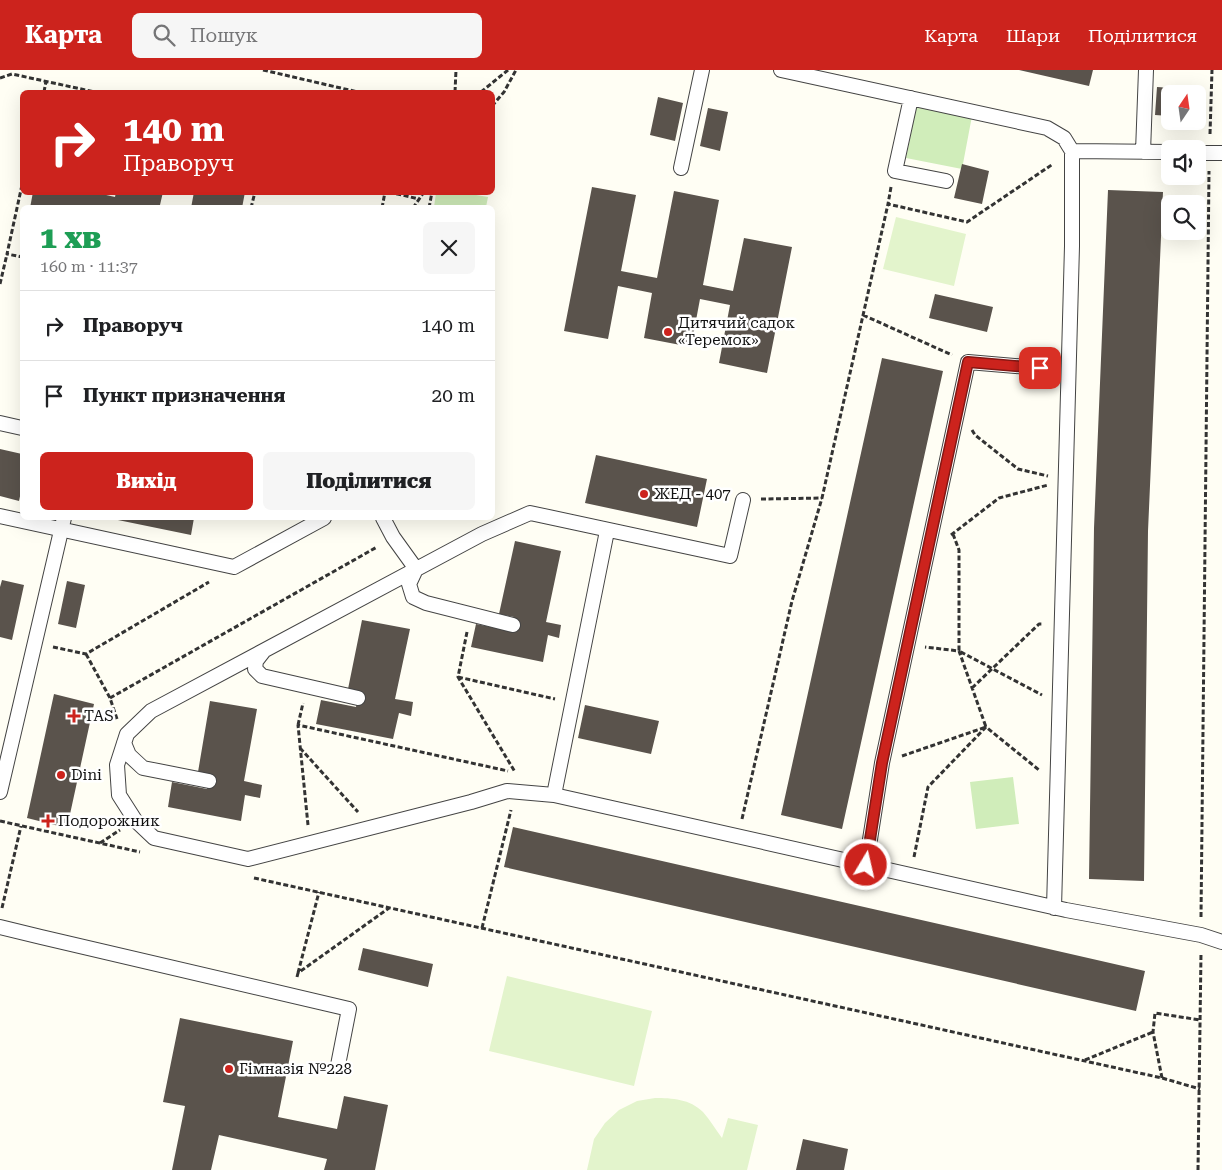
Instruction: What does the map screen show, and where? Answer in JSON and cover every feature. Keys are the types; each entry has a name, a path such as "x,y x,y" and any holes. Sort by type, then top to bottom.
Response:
{"lane":[{"path":"681,168 702,70"},
{"path":"781,70 1047,128 1064,138 1072,151 1072,246 1054,908"},
{"path":"1143,152 1146,70"},
{"path":"911,98 895,171 946,182"},
{"path":"1072,151 1161,152"},
{"path":"866,865 882,763 960,407 968,362 1040,368"},
{"path":"0,423 20,428"},
{"path":"742,500 730,556 530,514 482,534 151,711 127,734 117,765 119,795 135,820 154,838 248,858 372,828 506,791 554,794 1054,908 1201,935 1222,942"},
{"path":"0,516 20,518"},
{"path":"36,520 63,523 234,567 320,520"},
{"path":"384,520 393,537 416,569"},
{"path":"0,792 63,523"},
{"path":"554,794 607,530"},
{"path":"416,569 409,584 413,597 426,603 513,625"},
{"path":"263,652 256,661 254,669 262,676 358,698"},
{"path":"124,743 129,755 143,768 208,781"},
{"path":"0,927 349,1009 338,1065"}],"path":[{"path":"263,70 349,90"},
{"path":"455,90 456,70"},
{"path":"483,90 508,70"},
{"path":"495,102 504,92 516,70"},
{"path":"1198,1170 1212,70"},
{"path":"0,78 12,74 86,90"},
{"path":"44,90 46,81"},
{"path":"888,204 966,222 1072,151"},
{"path":"738,836 792,601 822,498 895,171"},
{"path":"0,284 20,194"},
{"path":"402,195 419,199"},
{"path":"415,205 422,195"},
{"path":"7,254 20,257"},
{"path":"863,315 968,362"},
{"path":"960,407 975,435 1018,469 1066,480"},
{"path":"928,552 999,498 1066,480"},
{"path":"742,500 822,498"},
{"path":"952,534 958,550 959,651 986,727 1058,786"},
{"path":"86,654 110,698 393,537"},
{"path":"36,643 86,654 234,567"},
{"path":"470,614 458,677 515,772"},
{"path":"972,688 1039,624 1062,623"},
{"path":"908,645 959,651 1060,704"},
{"path":"458,677 573,703"},
{"path":"310,843 298,725 515,772 523,776"},
{"path":"882,763 986,727"},
{"path":"911,875 928,787 986,727"},
{"path":"300,747 372,828"},
{"path":"482,928 516,792"},
{"path":"100,843 135,820"},
{"path":"0,821 147,854"},
{"path":"2,910 21,826"},
{"path":"252,877 1162,1078 1200,1089"},
{"path":"292,996 319,892"},
{"path":"298,973 390,908"},
{"path":"1162,1078 1153,1032 1155,1013 1200,1020"},
{"path":"1085,1061 1153,1032"}],"green space":[{"path":"917,105 972,116 962,169 906,158"},
{"path":"436,195 476,195 488,197 486,205 434,205"},
{"path":"896,217 966,234 954,286 883,269"},
{"path":"1013,777 1019,824 976,829 970,782"},
{"path":"507,976 652,1011 634,1086 489,1051"},
{"path":"655,1098 674,1099 692,1104 703,1112 722,1138 728,1118 758,1125 747,1170 587,1170 594,1139 605,1123 619,1110 637,1101"}],"building":[{"path":"1019,70 1093,70 1089,86"},
{"path":"1157,87 1161,87 1161,115 1155,115"},
{"path":"658,97 683,103 675,141 650,135"},
{"path":"708,108 728,112 720,151 700,146"},
{"path":"962,164 989,171 982,204 954,198"},
{"path":"592,187 636,195 621,271 657,278 674,191 719,200 703,285 733,291 744,238 792,247 767,373 719,363 730,305 700,299 691,347 644,338 652,293 618,286 608,339 564,331"},
{"path":"1108,190 1163,192 1163,195 1161,195 1161,237 1148,531 1144,881 1089,879 1094,528"},
{"path":"32,195 106,195 115,197 115,195 162,195 160,205 31,205"},
{"path":"193,195 244,195 243,205 192,205"},
{"path":"935,294 993,307 987,332 929,318"},
{"path":"882,358 943,371 842,829 781,815"},
{"path":"0,449 20,454 20,496 19,501 0,496"},
{"path":"596,455 707,479 697,527 585,503"},
{"path":"118,520 194,520 191,535"},
{"path":"515,541 561,551 546,622 561,625 559,638 548,635 543,662 471,647 476,624 511,631 514,617 499,614"},
{"path":"2,580 24,585 12,640 0,637 0,587"},
{"path":"67,581 85,585 76,628 58,624"},
{"path":"362,620 410,629 395,699 413,702 411,716 399,713 393,739 316,724 321,700 356,707 359,691 348,689"},
{"path":"54,694 94,704 67,828 27,818"},
{"path":"210,701 257,709 244,781 262,785 260,798 245,795 241,821 168,807 172,782 207,789 210,774 198,772"},
{"path":"585,705 659,721 651,754 578,738"},
{"path":"513,827 1145,971 1136,1011 504,867"},
{"path":"363,948 433,964 428,987 358,970"},
{"name":"Гімназія №228","path":"180,1018 293,1041 278,1117 337,1129 344,1096 388,1105 375,1170 324,1170 327,1159 219,1135 211,1170 172,1170 185,1106 163,1102"},
{"path":"803,1139 848,1149 844,1170 796,1170"}],"place":[{"name":"Дитячий садок «Теремок»","path":"668,332"},
{"name":"ЖЕД - 407","path":"644,494"},
{"name":"TAS","path":"74,716"},
{"name":"Dini","path":"61,775"},
{"name":"Подорожник","path":"48,821"},
{"name":"Гімназія №228","path":"229,1069"}],"route":[{"path":"866,865 882,763 960,407 968,362 1040,368"}]}
